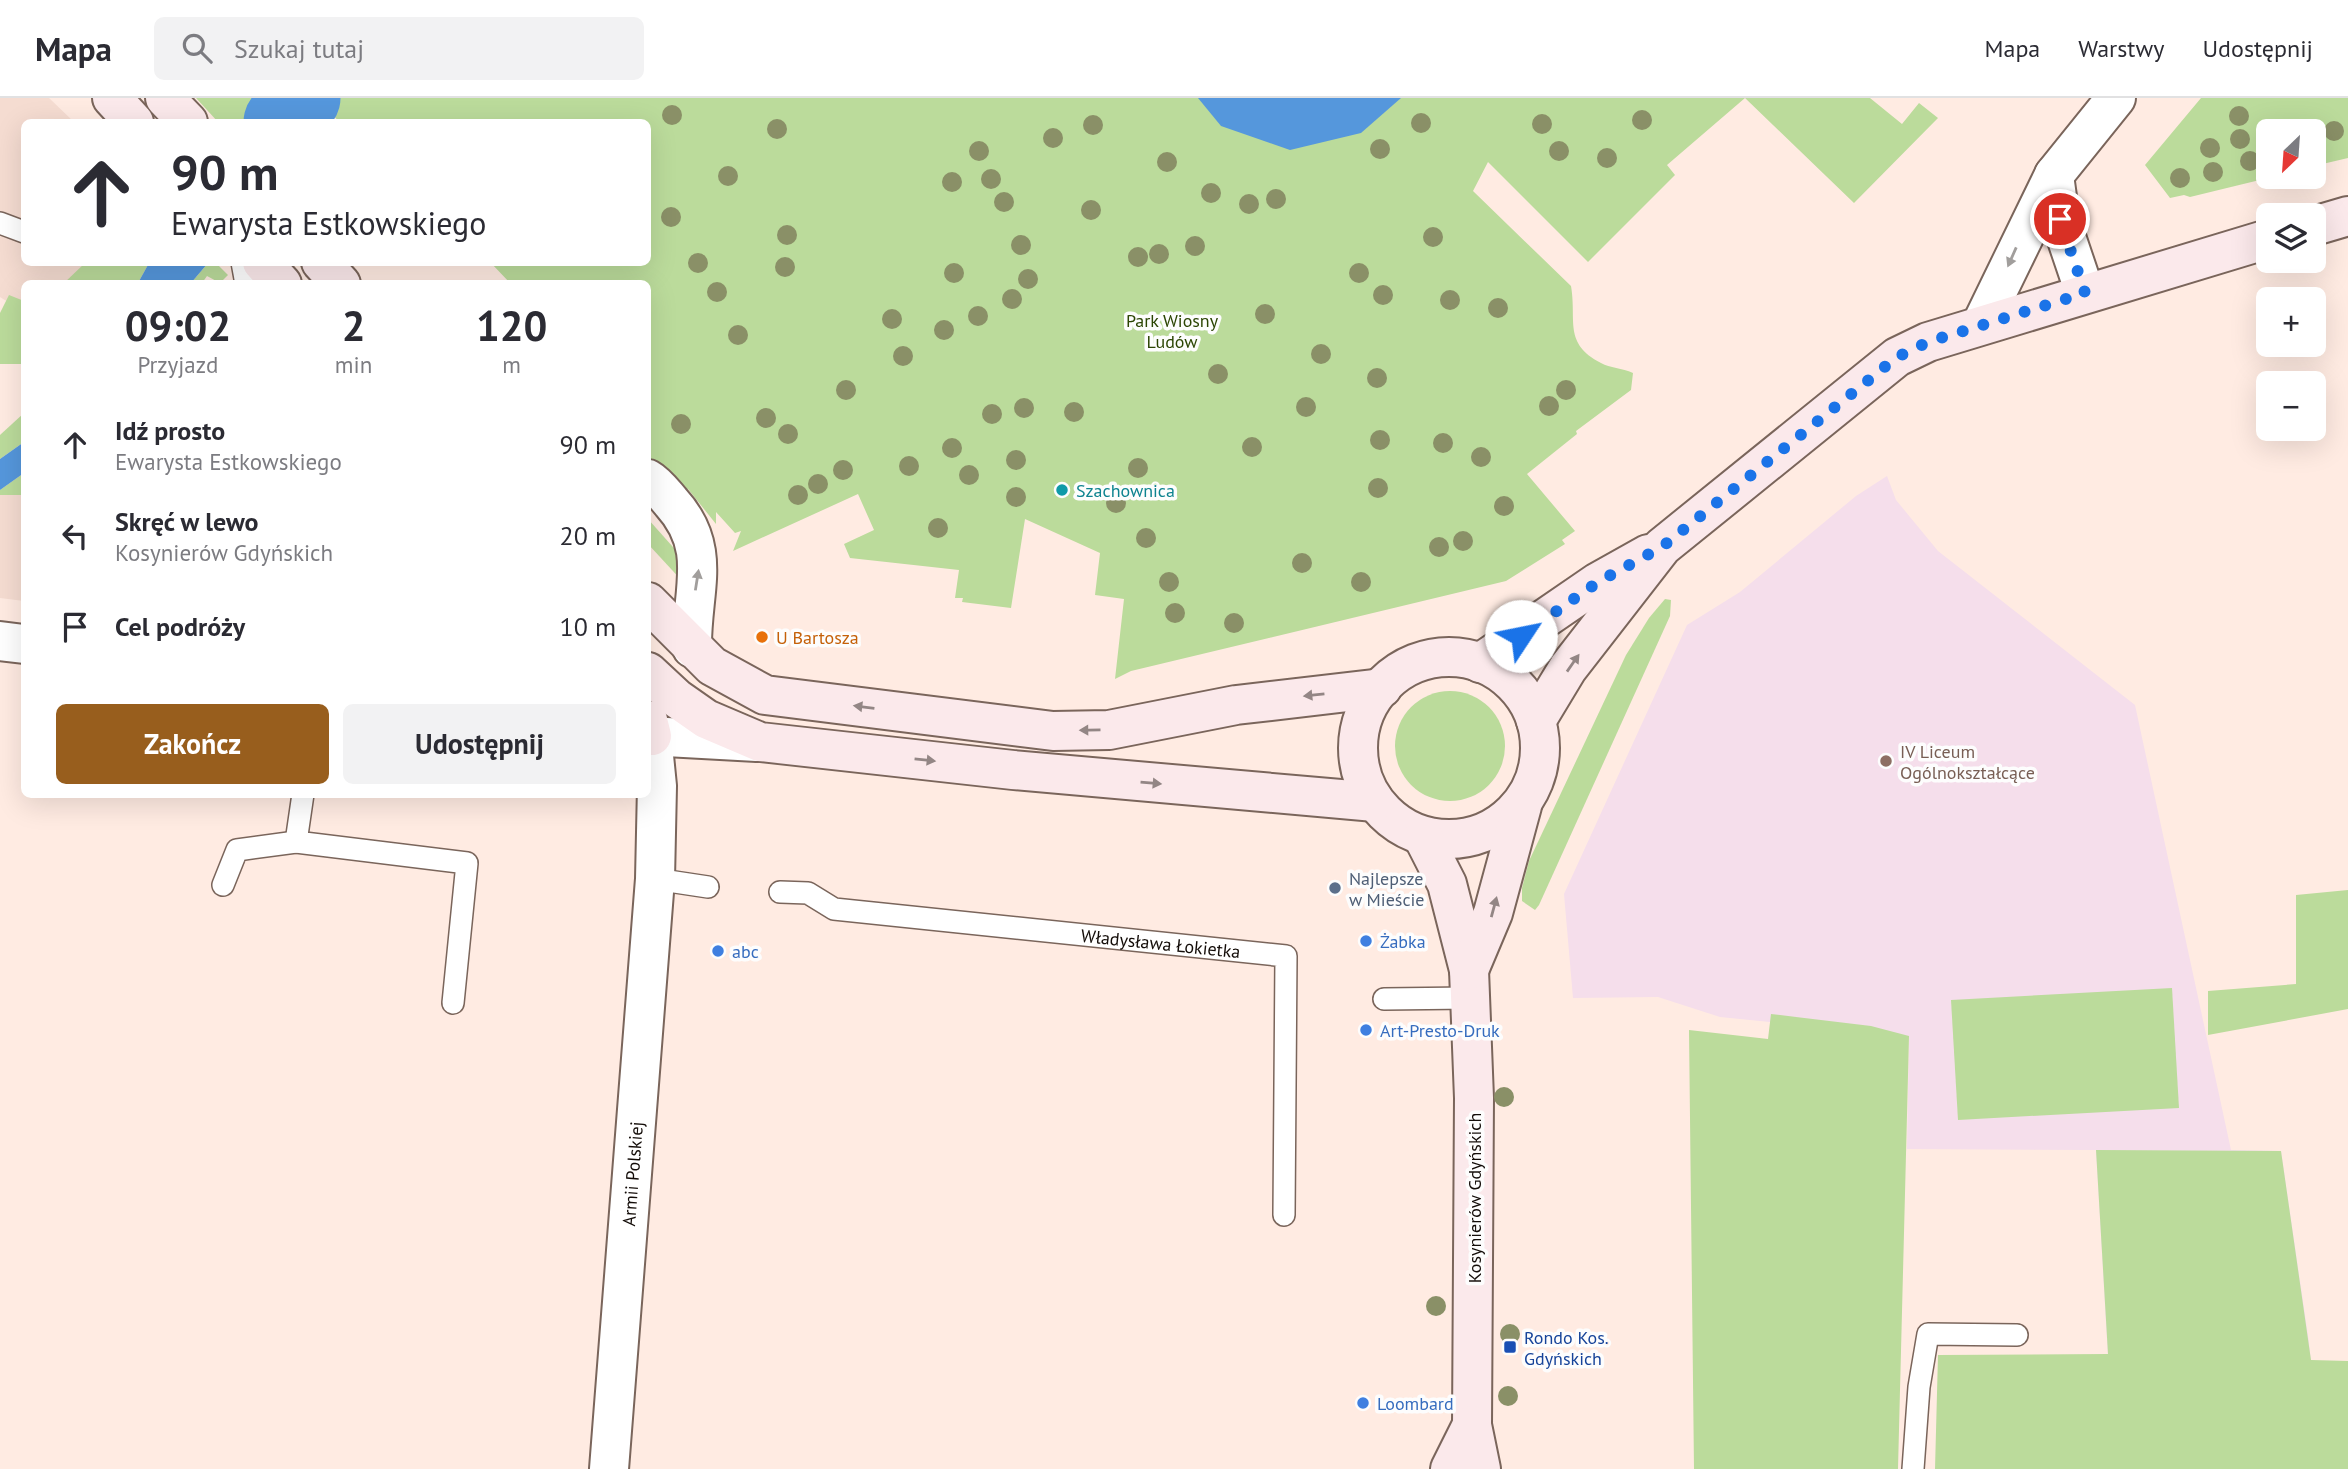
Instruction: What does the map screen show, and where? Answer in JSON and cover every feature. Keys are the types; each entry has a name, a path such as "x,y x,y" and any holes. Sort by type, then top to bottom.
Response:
{"main road":[{"path":"112,98 131,119"},
{"path":"165,98 185,119"},
{"path":"2326,222 2348,216"},
{"path":"1480,663 1598,582 1662,547 1897,357 1928,342 1981,325 2256,243"},
{"path":"266,266 278,280"},
{"path":"325,266 337,280"},
{"path":"1536,721 1568,668 1662,547"},
{"path":"651,605 712,666 765,695 1054,731 1109,730 1236,705 1382,688"},
{"path":"1431,656 1458,656 1480,663 1515,685 1536,721 1541,753 1535,781 1522,806 1509,819 1477,836 1441,840 1423,837 1402,828 1375,802 1364,780 1358,756 1360,731 1368,708 1393,673 1431,656"},
{"path":"651,674 676,698 706,719 760,742 1026,772 1375,802"},
{"name":"Kosynierów Gdyńskich","path":"1470,984 1493,913 1522,806"},
{"name":"Kosynierów Gdyńskich","path":"1423,837 1447,884 1470,984 1474,1098 1472,1425 1481,1469"},
{"name":"Kosynierów Gdyńskich","path":"1450,1469 1472,1425"}],"street":[{"path":"1981,325 2054,175 2116,98"},
{"path":"2054,175 2060,219 2085,293"},
{"path":"651,482 683,515 696,540 700,564 691,616 692,648"},
{"path":"0,641 21,644"},
{"path":"651,731 760,742"},
{"name":"Armii Polskiej","path":"609,1469 655,879 657,786 651,745"}],"lane":[{"path":"0,223 21,231"},
{"path":"296,842 302,798"},
{"path":"223,885 237,850 296,842 467,863 453,1003"},
{"path":"655,879 708,887"},
{"name":"Władysława Łokietka","path":"780,891 808,893 834,909 1286,956 1295,998 1284,1215"},
{"path":"1384,999 1470,984"},
{"path":"1913,1469 1919,1387 1928,1334 2017,1335"}],"shaded area":[{"path":"0,98 49,98 71,119 21,119 21,266 147,266 140,280 21,280 21,310 0,297"},
{"path":"21,475 21,601 0,598 0,490"},
{"name":"IV Liceum Ogólnokształcące","path":"1887,476 1896,500 1938,551 2135,705 2231,1150 2281,1151 2309,1342 2322,1469 2112,1426 2096,1150 1907,1149 1909,1036 1720,1017 1658,997 1573,998 1564,894 1687,625 1740,592 1856,496"}],"green space":[{"path":"196,98 274,98 256,119 215,119"},
{"name":"Park Wiosny Ludów","path":"324,98 1745,98 1667,165 1675,175 1588,262 1488,162 1473,191 1571,286 1574,330 1581,347 1601,363 1633,373 1631,390 1576,431 1577,434 1527,474 1575,531 1562,540 1565,544 1506,581 1131,671 1115,679 1124,599 1095,595 1100,553 1025,519 1011,608 962,602 963,598 955,598 959,570 850,558 844,544 874,530 858,494 733,551 741,531 735,533 716,512 716,524 688,489 674,495 651,473 651,280 507,280 494,266 651,266 651,119 337,119 320,104"},
{"path":"1745,98 1870,98 1902,124 1919,103 1938,118 1854,203"},
{"path":"2201,98 2348,98 2348,158 2326,163 2326,119 2256,119 2256,181 2190,197 2184,195 2170,198 2145,165"},
{"path":"82,266 147,266 140,280 67,280"},
{"path":"205,266 219,266 228,275 223,280 207,276 204,280 194,280"},
{"path":"9,295 21,300 21,364 0,364 0,313"},
{"path":"21,416 21,444 0,459 0,435"},
{"path":"21,475 21,495 0,495 0,490"},
{"path":"651,522 681,556 684,583 651,547"},
{"path":"1665,599 1671,600 1670,616 1535,910 1522,901 1522,888 1529,861 1626,655 1649,618"},
{"path":"1450,691 1471,695 1489,707 1501,725 1505,746 1501,767 1489,785 1471,797 1450,801 1429,797 1411,785 1399,767 1395,746 1399,725 1411,707 1429,695"},
{"path":"2348,890 2348,1009 2208,1035 2208,991 2296,984 2296,895"},
{"path":"2172,988 2179,1108 1958,1120 1951,1000"},
{"path":"1771,1014 1871,1026 1909,1036 1898,1469 1694,1469 1689,1030 1768,1039"},
{"path":"2096,1150 2281,1151 2311,1360 2348,1361 2348,1469 1935,1469 1938,1355 2108,1354"}],"water":[{"path":"274,98 280,98 302,119 256,119"},
{"path":"1198,98 1401,98 1361,133 1290,150 1221,126"},
{"path":"147,266 205,266 194,280 140,280"},
{"path":"21,444 21,475 0,490 0,459"}],"waterway":[{"path":"285,119 301,98"}],"place":[{"name":"Szachownica","path":"1062,490"},
{"name":"U Bartosza","path":"762,637"},
{"name":"IV Liceum Ogólnokształcące","path":"1886,761"},
{"name":"Najlepsze w Mieście","path":"1335,888"},
{"name":"Żabka","path":"1366,941"},
{"name":"abc","path":"718,951"},
{"name":"Art-Presto-Druk","path":"1366,1030"},
{"name":"Rondo Kos. Gdyńskich","path":"1510,1347"},
{"name":"Loombard","path":"1363,1403"}],"route":[{"path":"1521,636 1598,582 1662,547 1897,357 1928,342 2085,293 2060,219"}]}
